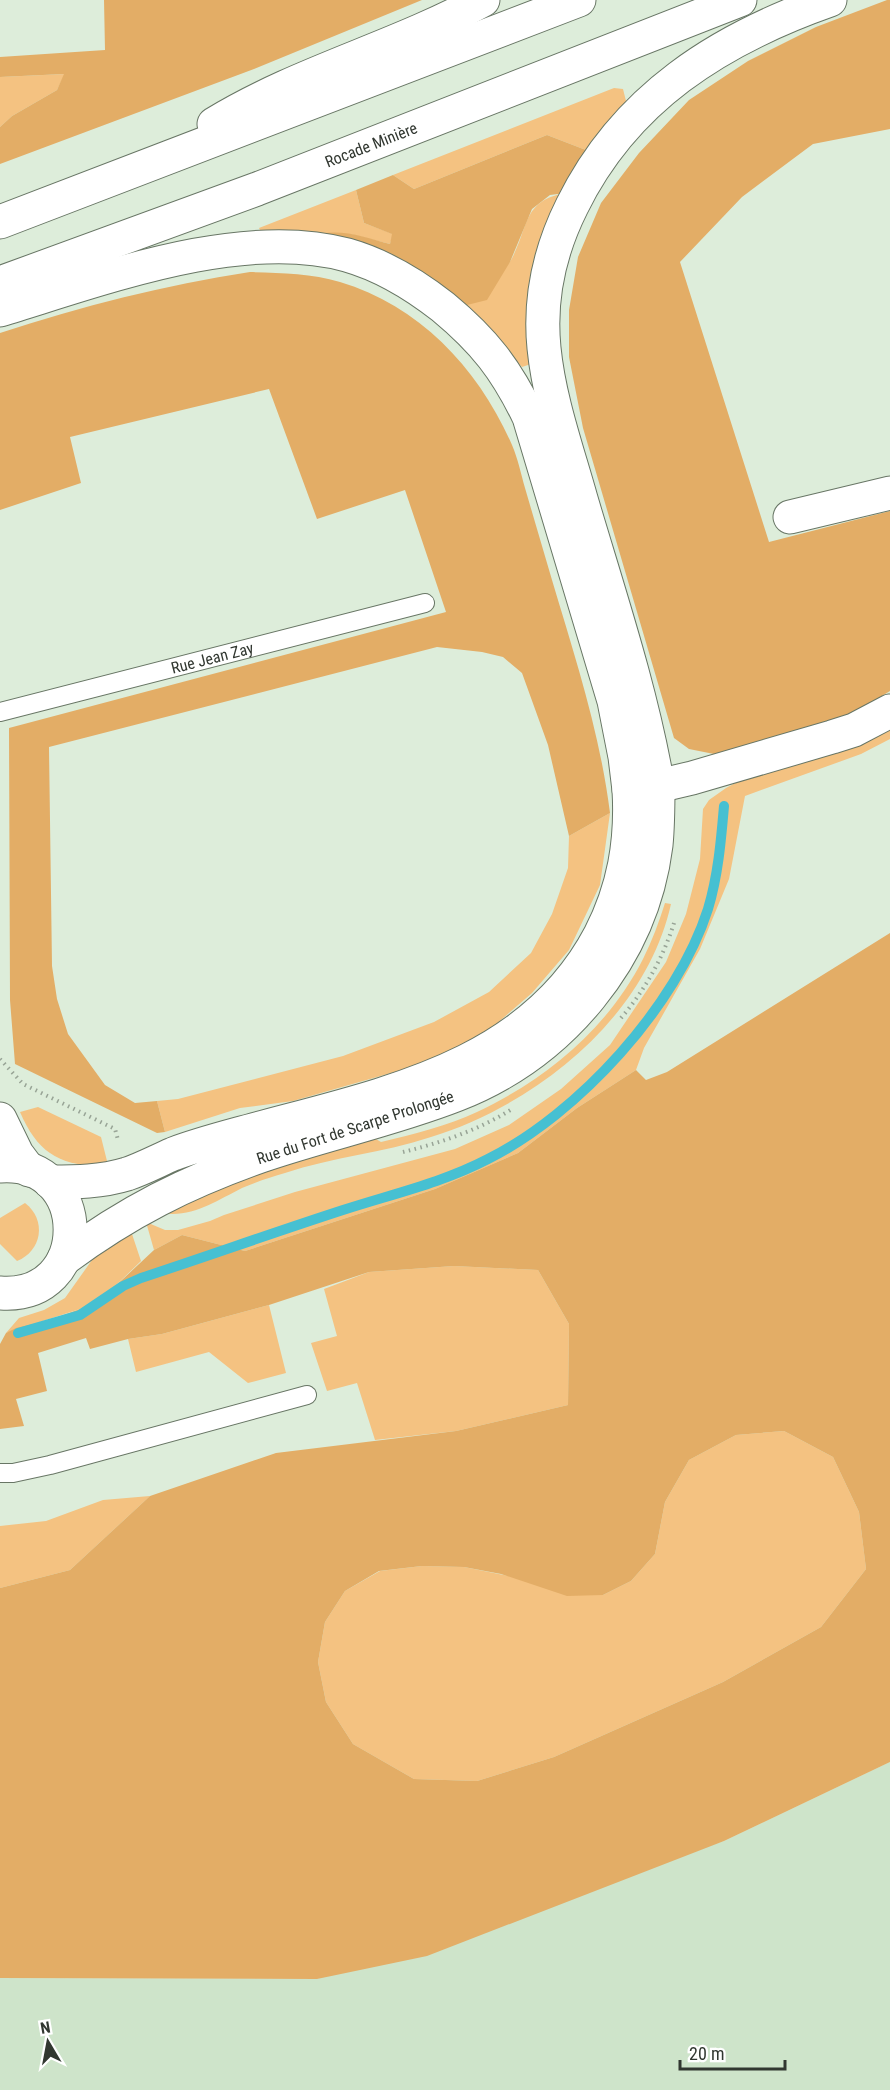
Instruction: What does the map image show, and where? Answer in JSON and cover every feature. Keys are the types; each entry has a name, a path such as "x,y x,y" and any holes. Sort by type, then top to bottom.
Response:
{"main road":[{"path":"135,171 238,109 271,92 419,31 483,0"},
{"path":"0,222 579,0"},
{"name":"Rocade Minière","path":"0,283 257,189 740,0"},
{"path":"644,788 637,689 558,419 548,375 543,324 550,260 566,219 588,176 624,126 644,105 689,69 741,38 830,0"},
{"path":"0,310 138,269 238,250 293,248 334,253 365,261 407,282 430,297 453,316 491,354 507,374 529,417 614,701 625,757 644,788"},
{"path":"790,517 890,493"},
{"path":"644,788 692,778 832,737 854,730 890,711"},
{"name":"Rue du Fort de Scarpe Prolongée","path":"26,1173 85,1182 127,1174 199,1145 412,1083 473,1058 541,1012 579,971 609,917 620,891 626,864 631,816 644,788"},
{"name":"Rue du Fort de Scarpe Prolongée","path":"6,1298 42,1284 55,1272 64,1259 120,1219 194,1182 262,1156 458,1094 524,1059 548,1042 589,1000 632,932 651,870 657,834 644,788"},
{"path":"0,1119 26,1173 65,1202 70,1218 70,1243 64,1259"}],"lane":[{"name":"Rue Jean Zay","path":"0,712 425,603"},
{"path":"0,1473 13,1473 50,1465 307,1395"}],"path":[{"path":"0,1059 23,1084 115,1129 127,1174"}],"shaded area":[{"path":"104,0 422,0 254,69 0,164 0,127 12,116 57,90 64,74 0,77 0,57 105,50"},
{"path":"890,0 890,129 813,144 742,197 680,262 769,542 890,511 890,691 859,710 827,722 714,754 689,749 674,738 583,428 569,357 569,310 578,257 601,203 639,153 689,100 748,61 816,27"},
{"path":"65,74 57,90 12,116 0,127 0,77"},
{"path":"614,88 623,89 626,101 620,114 591,152 547,135 414,189 393,175"},
{"path":"547,135 591,152 566,193 550,195 532,209 510,262 487,300 463,306 312,236 332,232 342,233 390,244 392,234 364,223 356,190 393,175 414,189"},
{"path":"356,190 364,223 393,234 390,244 350,234 312,236 262,234 259,228"},
{"path":"566,193 531,364 522,367 463,306 511,260 534,209 541,202"},
{"path":"250,272 318,277 340,282 369,293 396,307 421,324 444,344 482,391 498,417 518,461 586,695 606,783 610,813 569,836 548,745 522,673 503,657 482,652 437,647 49,747 52,966 57,999 68,1034 105,1085 135,1103 157,1101 165,1132 157,1133 15,1064 10,1000 9,728 446,612 405,490 317,519 269,389 70,437 81,483 0,510 0,333 124,297"},
{"path":"890,730 890,739 861,754 745,796 729,879 700,949 644,1048 636,1070 577,1108 518,1153 435,1189 245,1251 182,1235 154,1250 146,1222 165,1230 178,1230 295,1192 455,1149 509,1125 561,1089 610,1045 666,962 686,914 700,859 703,809 709,800 743,779"},
{"path":"610,813 600,885 569,950 532,993 494,1026 451,1051 405,1069 293,1101 240,1108 165,1132 157,1101 178,1099 343,1056 434,1022 489,992 531,953 552,914 568,868 569,836"},
{"path":"665,903 671,904 658,945 638,983 612,1019 547,1079 510,1103 471,1122 431,1137 274,1176 242,1188 194,1211 162,1213 188,1199 369,1135 381,1142 454,1121 503,1099 528,1084 573,1049 612,1007 629,984 643,959"},
{"path":"890,933 890,1762 724,1841 427,1956 317,1979 0,1978 0,1588 70,1570 150,1496 276,1453 456,1431 568,1405 569,1324 538,1270 454,1266 369,1272 269,1305 162,1334 128,1339 90,1349 86,1338 38,1353 47,1391 16,1399 24,1426 0,1429 0,1344 6,1333 83,1308 108,1293 154,1250 182,1235 245,1251 435,1189 518,1153 577,1108 636,1070 646,1080 667,1072","holes":["784,1431 833,1457 859,1512 866,1569 821,1627 723,1682 554,1757 477,1781 414,1779 353,1744 326,1702 318,1662 325,1622 345,1591 379,1571 422,1566 464,1567 501,1574 567,1596 603,1595 631,1581 655,1554 665,1502 689,1460 736,1435"]},
{"path":"38,1107 101,1137 108,1165 77,1164 65,1161 44,1148 27,1126 20,1112"},
{"path":"25,1203 37,1218 39,1235 32,1250 17,1261 0,1244 0,1218"},
{"path":"131,1231 141,1261 108,1293 83,1308 6,1333 19,1318 44,1310 65,1298 92,1260 112,1242"},
{"path":"454,1266 538,1270 569,1324 568,1405 456,1431 375,1440 357,1383 327,1391 311,1343 337,1336 324,1289 369,1272"},
{"path":"269,1305 286,1373 248,1383 209,1352 136,1372 128,1339 162,1334"},
{"path":"784,1431 833,1457 859,1512 866,1569 821,1627 723,1682 554,1757 477,1781 414,1779 353,1744 326,1702 318,1662 325,1622 345,1591 380,1571 422,1566 464,1567 603,1595 631,1581 655,1554 665,1502 689,1460 736,1435"},
{"path":"150,1496 70,1570 0,1588 0,1526 46,1521 103,1500"},
{"path":"890,1762 890,2090 0,2090 0,1978 317,1979 724,1841"}],"waterway":[{"path":"18,1333 80,1315 123,1286 141,1278 453,1175 488,1159 556,1115 620,1054 673,983 693,946 708,909 714,884 724,806"}]}
